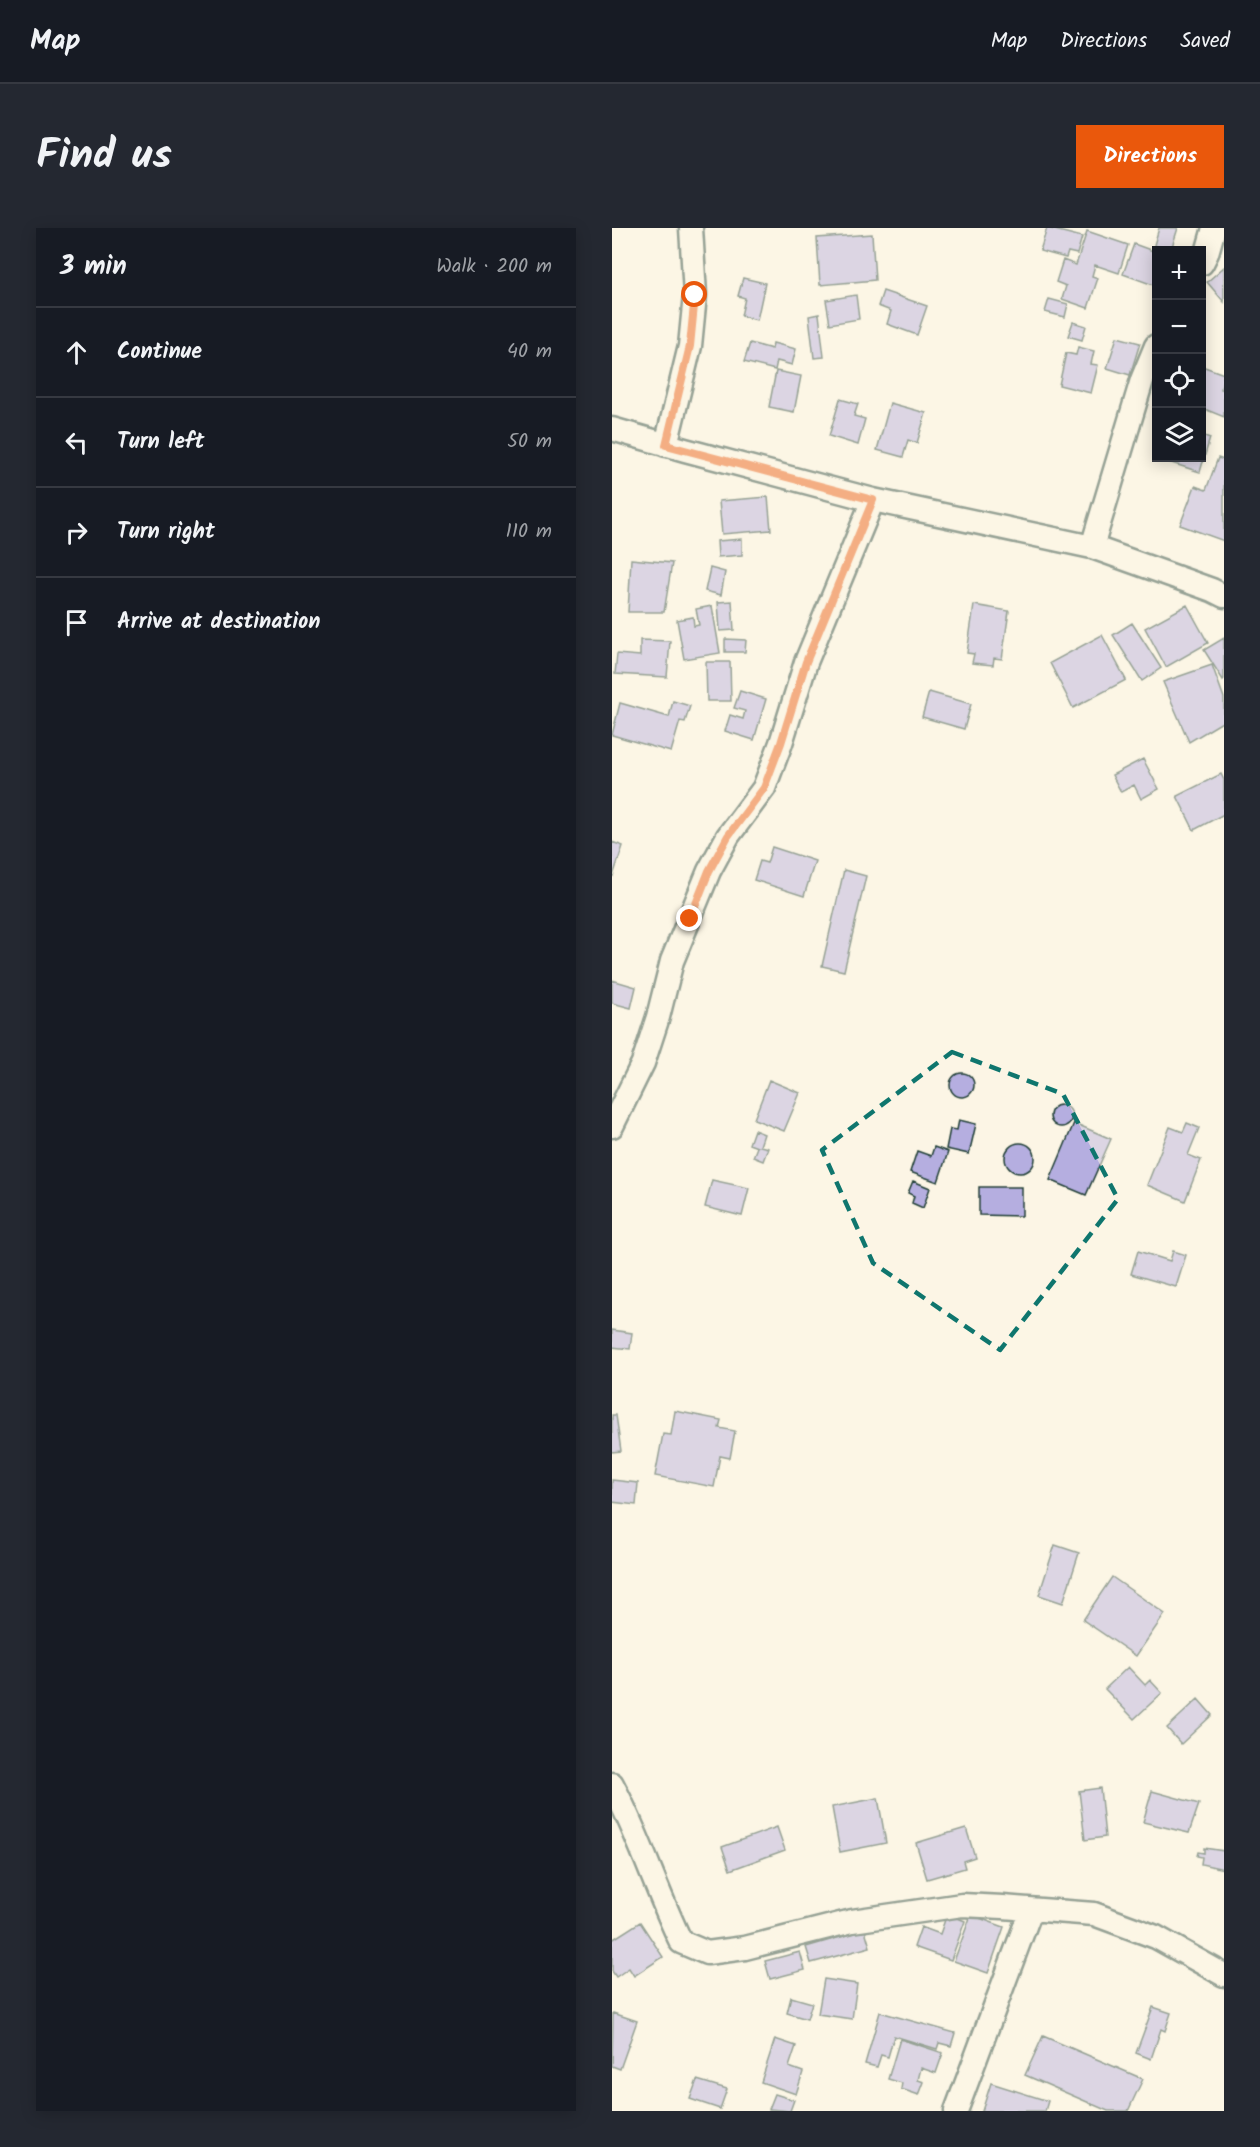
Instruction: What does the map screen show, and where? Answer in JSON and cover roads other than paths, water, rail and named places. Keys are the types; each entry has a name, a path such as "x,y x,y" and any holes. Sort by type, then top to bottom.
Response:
{"street":[{"path":"666,445 690,346 695,295 691,228"},
{"path":"1206,255 1214,228"},
{"path":"1092,548 1142,380 1153,354"},
{"path":"612,429 873,500 1092,548 1224,596"},
{"path":"612,1126 644,1063 672,961 709,871 728,836 764,788 781,743 806,662 873,500"},
{"path":"612,1784 629,1816 662,1902 681,1942 707,1953 745,1948 852,1921 962,1905 1094,1914 1156,1937 1224,1975"},
{"path":"956,2111 1031,1910"}]}
